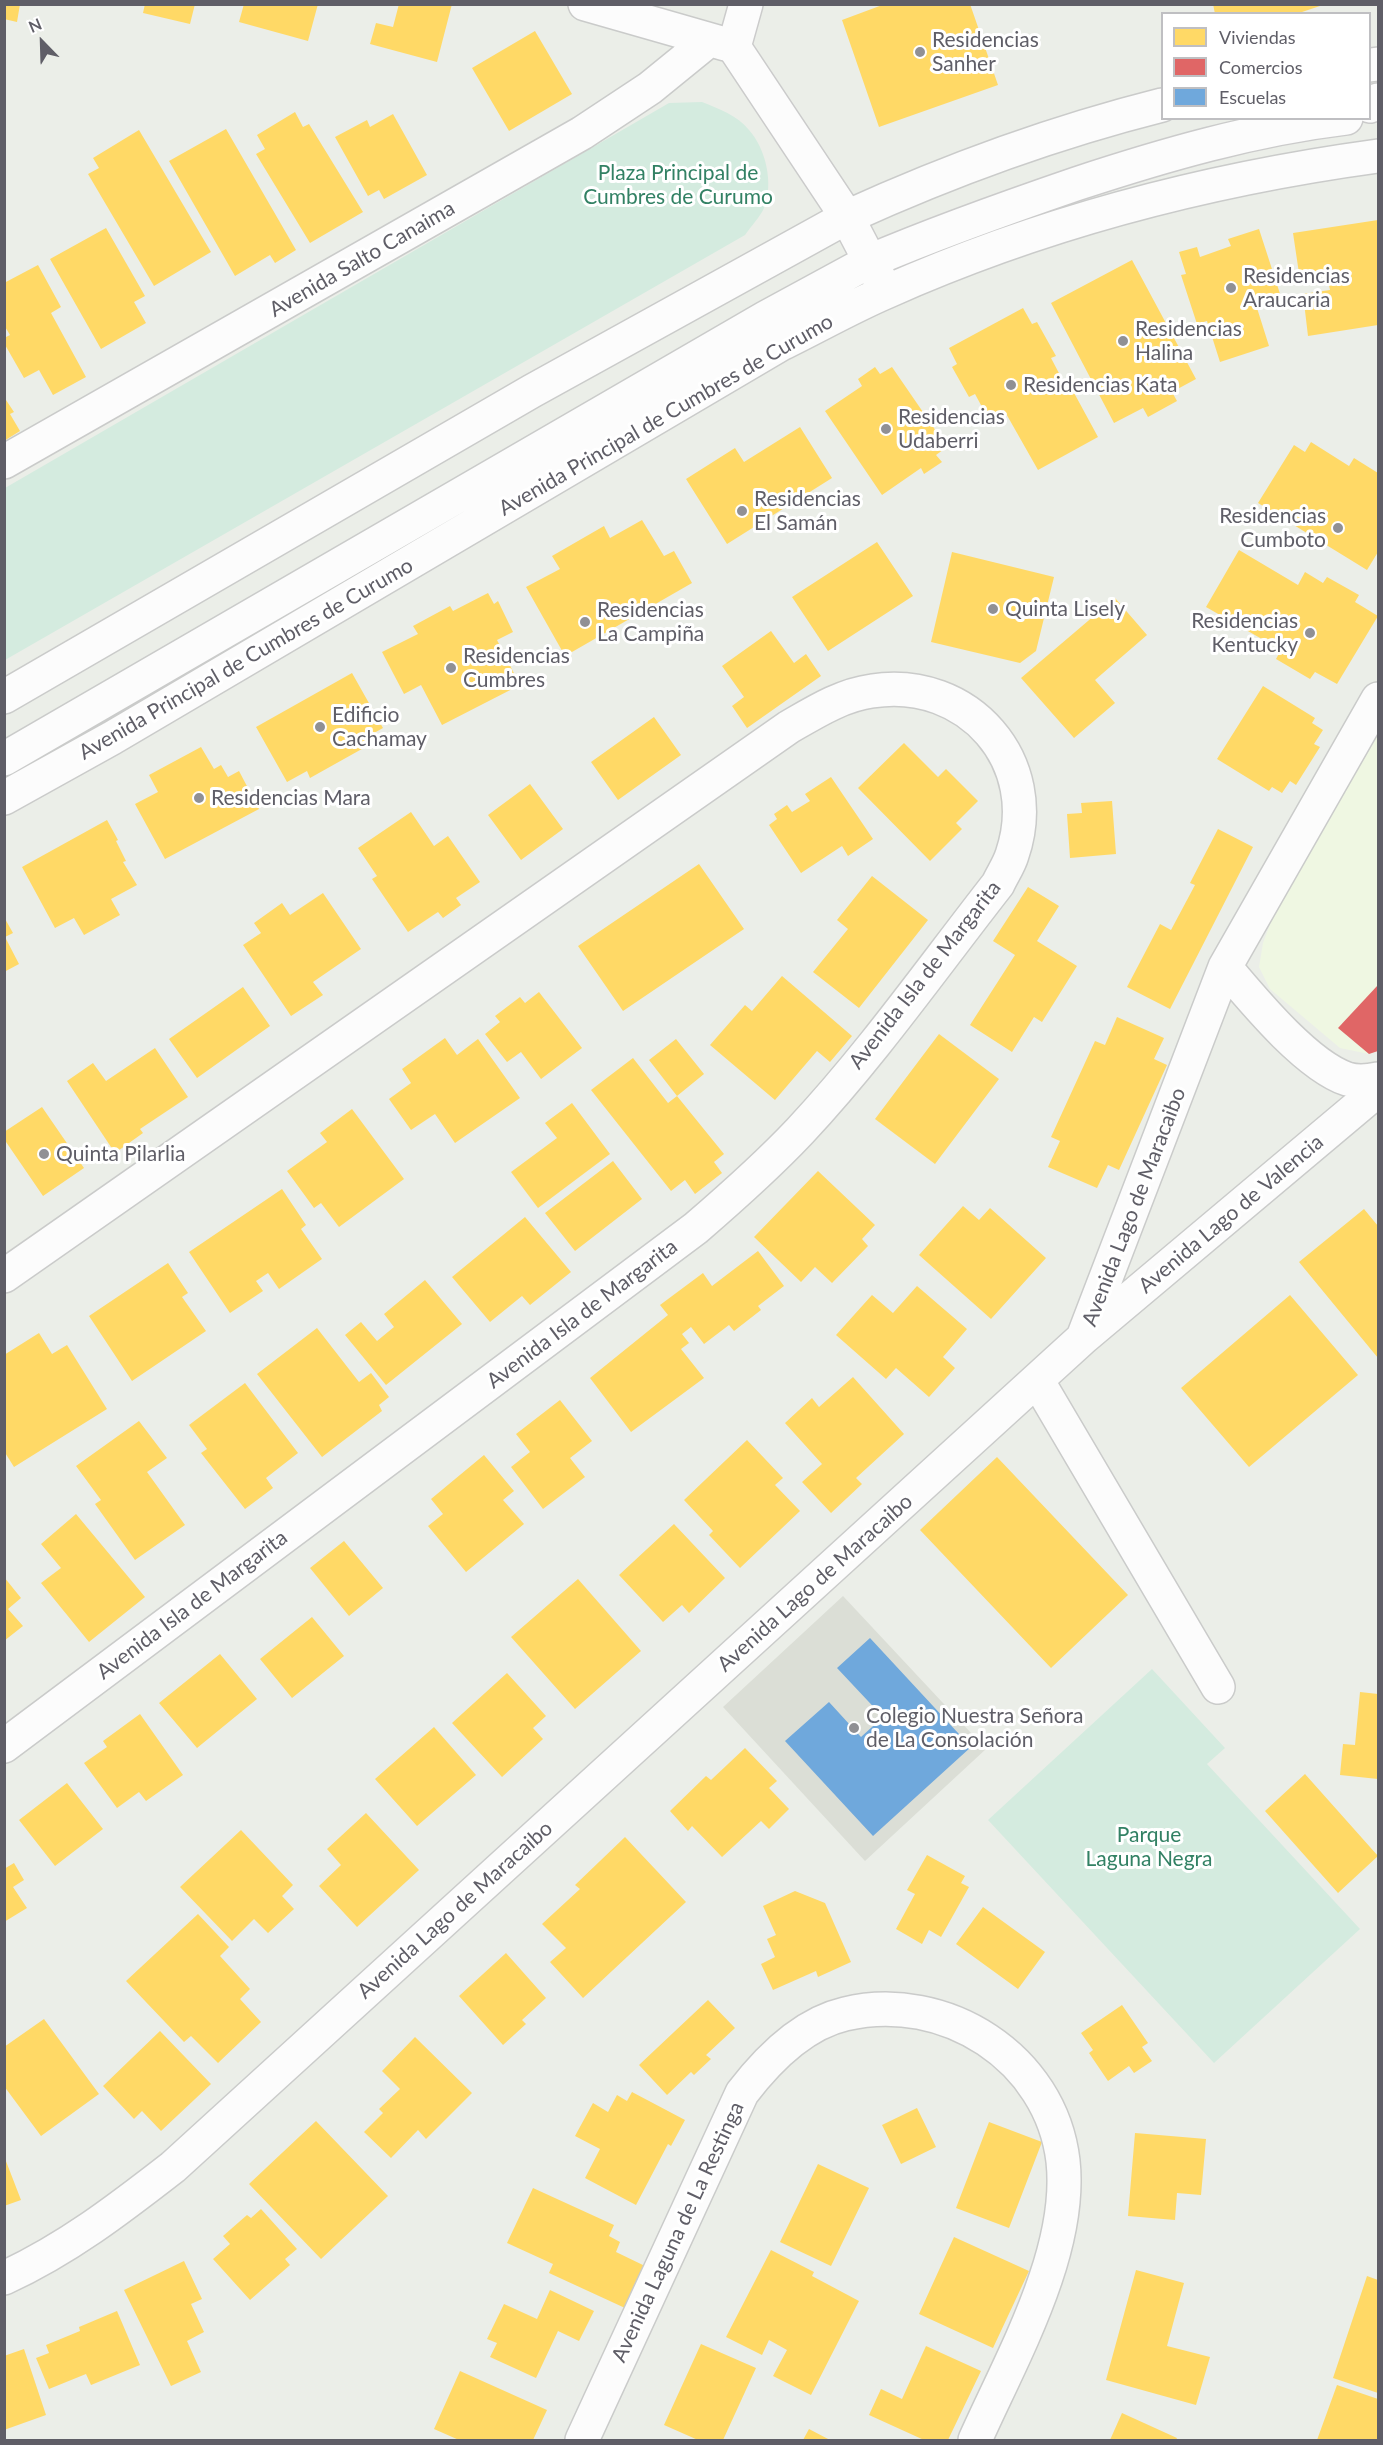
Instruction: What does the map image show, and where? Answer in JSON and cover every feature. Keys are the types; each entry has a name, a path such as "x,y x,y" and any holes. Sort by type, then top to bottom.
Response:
{"street":[{"path":"585,4 722,43 847,217 886,292"},
{"path":"722,43 746,4"},
{"name":"Avenida Salto Canaima","path":"4,462 582,133 722,43"},
{"path":"4,697 532,392 847,217 895,195 1025,146 1161,105"},
{"name":"Avenida Principal de Cumbres de Curumo","path":"4,759 539,448 870,261 1003,208 1135,164 1270,131 1334,120"},
{"name":"Avenida Principal de Cumbres de Curumo","path":"4,798 122,732 781,344 886,292 1036,234 1177,193 1263,173 1378,156"},
{"name":"Avenida Isla de Margarita","path":"4,1276 779,734 821,708 872,691 911,689 929,693 951,701 971,713 987,727 1009,762 1015,784 1019,817 1012,855 998,884 875,1042 801,1130 748,1184 696,1228 4,1746"},
{"name":"Avenida Lago de Maracaibo","path":"4,2278 37,2263 97,2227 173,2167 1084,1337 1225,967 1378,699"},
{"path":"1225,967 1265,1014 1307,1053 1346,1079 1366,1082 1378,1079"},
{"name":"Avenida Lago de Valencia","path":"1084,1337 1378,1090"},
{"path":"1037,1380 1218,1687"},
{"name":"Avenida Laguna de La Restinga","path":"582,2440 742,2092 762,2067 811,2027 844,2014 882,2009 927,2014 962,2026 991,2042 1020,2065 1042,2094 1063,2160 1063,2195 1057,2239 1044,2285 975,2440"}],"shaded area":[{"path":"1378,735 1378,1051 1369,1054 1340,1048 1270,989 1259,967 1263,943 1274,914"},
{"name":"Colegio Nuestra Señora de La Consolación","path":"843,1596 986,1749 865,1861 723,1707"}],"green space":[{"name":"Plaza Principal de Cumbres de Curumo","path":"702,102 739,120 755,138 764,157 768,178 767,199 764,208 745,235 5,660 5,488 669,103"},
{"name":"Parque Laguna Negra","path":"1152,1669 1225,1748 1207,1764 1360,1929 1214,2063 988,1820"}],"building: Viviendas":[{"path":"4,4 20,4 17,22 4,19"},
{"path":"145,4 195,4 190,24 143,13"},
{"path":"244,4 318,4 308,41 239,22"},
{"path":"399,4 452,4 437,62 370,44 376,23 393,27"},
{"name":"Residencias Sanher","path":"885,4 970,4 998,85 879,127 842,20"},
{"path":"1213,4 1323,4 1302,12 1215,12"},
{"path":"535,31 572,94 509,131 472,68"},
{"path":"295,112 303,127 309,124 363,212 310,243 256,154 265,149 257,135"},
{"path":"393,114 427,175 384,199 379,190 368,196 335,137 367,120 370,127"},
{"path":"226,129 296,250 275,263 270,255 235,276 169,161"},
{"path":"139,130 211,252 154,286 88,174 99,168 93,158"},
{"path":"1378,220 1378,325 1308,336 1303,294 1330,290 1327,275 1300,280 1293,233"},
{"path":"106,228 145,296 134,302 146,323 101,349 50,259"},
{"name":"Residencias Araucaria","path":"1259,229 1282,300 1257,308 1269,346 1220,362 1207,321 1197,324 1181,275 1186,274 1179,252 1197,247 1200,257 1231,246 1228,239"},
{"name":"Residencias Halina","path":"1132,260 1196,379 1172,392 1177,401 1148,417 1143,408 1114,423 1051,303"},
{"path":"38,265 61,307 51,313 86,377 53,395 39,370 24,378 4,343 4,338 10,335 4,325 4,283"},
{"name":"Residencias Kata","path":"1023,308 1032,324 1037,322 1056,356 1051,358 1061,377 1057,379 1066,395 1073,391 1098,437 1038,470 1004,410 988,418 975,394 969,397 952,367 957,364 949,348"},
{"name":"Residencias Udaberri","path":"875,367 880,374 892,367 947,447 936,455 942,462 924,474 921,468 882,495 825,411 862,386 858,379"},
{"path":"4,397 14,412 10,414 20,431 4,441"},
{"name":"Residencias El Samán","path":"800,427 832,478 727,544 686,479 735,448 744,462"},
{"name":"Residencias Cumboto","path":"1311,442 1349,466 1354,458 1378,473 1378,552 1367,570 1258,503 1294,445 1305,452"},
{"name":"Residencias La Campiña","path":"642,520 664,556 674,551 692,583 565,656 526,587 560,569 552,556 604,526 610,538"},
{"path":"877,542 913,596 828,651 792,597"},
{"name":"Residencias Kentucky","path":"1239,550 1298,585 1305,572 1323,583 1327,577 1359,595 1355,602 1378,616 1337,684 1315,672 1310,679 1276,659 1281,650 1206,607"},
{"name":"Quinta Lisely","path":"952,552 1054,577 1036,651 1020,663 931,642"},
{"name":"Residencias Cumbres","path":"488,593 494,604 498,601 513,632 497,640 520,685 442,725 421,685 404,694 382,652 418,634 413,626 450,606 453,611"},
{"path":"1115,598 1147,635 1095,680 1115,703 1074,738 1021,678"},
{"path":"771,631 794,663 806,654 821,676 747,728 732,706 744,697 722,666"},
{"name":"Edificio Cachamay","path":"352,673 383,728 365,738 369,745 310,778 307,771 287,782 256,727"},
{"path":"1263,686 1315,718 1312,723 1323,730 1314,744 1320,747 1296,785 1290,781 1282,793 1272,787 1269,791 1217,759"},
{"path":"654,717 681,755 618,800 591,762"},
{"path":"904,743 938,777 946,769 978,801 956,823 962,829 930,861 858,788"},
{"name":"Residencias Mara","path":"201,747 214,769 221,765 228,777 239,771 259,809 165,859 135,804 158,792 149,775"},
{"path":"831,777 873,839 848,856 842,846 801,873 769,825 777,819 774,814 787,805 792,812 810,801 805,794"},
{"path":"530,784 563,829 521,860 488,815"},
{"path":"1112,801 1116,854 1070,858 1067,814 1082,813 1081,803"},
{"path":"411,812 434,846 448,836 480,882 456,898 461,905 443,918 438,912 408,932 372,879 377,876 358,848"},
{"path":"107,820 126,861 123,862 137,885 111,899 120,915 84,935 74,918 55,928 22,867"},
{"path":"1218,829 1253,847 1170,1009 1127,987 1160,924 1171,930 1195,885 1190,883"},
{"path":"699,864 744,929 623,1011 578,946"},
{"path":"872,876 928,920 859,1008 813,972 848,929 837,920"},
{"path":"1028,887 1059,906 1037,941 1077,966 1042,1022 1034,1017 1012,1052 970,1025 1015,955 993,941"},
{"path":"323,893 361,949 313,982 323,995 291,1016 243,945 261,933 254,923 282,903 290,915"},
{"path":"4,917 13,933 5,937 19,964 4,972"},
{"path":"782,976 852,1036 830,1062 817,1051 775,1100 710,1045 745,1005 752,1011"},
{"path":"243,987 270,1026 197,1078 169,1039"},
{"path":"539,992 582,1048 541,1079 521,1052 507,1062 485,1034 500,1022 495,1016 520,997 525,1003"},
{"path":"1117,1017 1164,1038 1154,1059 1167,1065 1119,1170 1108,1165 1097,1188 1048,1167 1060,1141 1051,1137 1095,1041 1105,1045"},
{"path":"939,1034 999,1079 935,1164 875,1119"},
{"path":"445,1038 457,1055 478,1039 520,1098 455,1143 435,1114 411,1130 389,1099 411,1083 402,1069"},
{"path":"676,1039 704,1074 677,1096 649,1060"},
{"path":"155,1048 188,1097 140,1129 143,1133 115,1153 67,1081 93,1063 106,1081"},
{"path":"633,1058 668,1103 677,1096 724,1154 714,1162 722,1173 695,1194 685,1180 671,1191 591,1090"},
{"path":"572,1103 610,1154 538,1208 511,1172 557,1138 545,1123"},
{"name":"Quinta Pilarlia","path":"42,1107 84,1168 43,1196 4,1139 4,1132"},
{"path":"352,1109 404,1179 339,1227 321,1203 314,1208 287,1171 327,1142 320,1133"},
{"path":"613,1161 642,1199 575,1251 545,1213"},
{"path":"818,1171 875,1225 862,1239 868,1246 832,1283 815,1267 801,1282 754,1237"},
{"path":"282,1189 306,1225 301,1229 322,1259 279,1289 268,1273 256,1281 263,1291 230,1313 189,1252"},
{"path":"963,1206 979,1220 990,1208 1046,1258 991,1319 919,1255"},
{"path":"1364,1209 1378,1226 1378,1358 1299,1262"},
{"path":"525,1217 571,1272 530,1305 522,1296 490,1322 452,1277"},
{"path":"758,1251 784,1286 758,1306 761,1310 734,1331 729,1325 704,1344 691,1327 682,1334 689,1343 681,1349 704,1378 631,1432 590,1378 668,1315 660,1305 703,1273 712,1286"},
{"path":"168,1263 188,1293 182,1297 206,1331 132,1381 89,1316"},
{"path":"425,1280 462,1324 386,1385 345,1335 361,1322 377,1341 394,1327 384,1314"},
{"path":"917,1286 967,1329 943,1357 955,1368 929,1397 896,1368 886,1379 836,1335 872,1295 893,1313"},
{"path":"1290,1295 1358,1375 1249,1467 1181,1388"},
{"path":"317,1328 359,1382 371,1373 389,1397 379,1405 382,1411 322,1457 257,1374"},
{"path":"39,1333 52,1354 67,1345 107,1409 14,1467 4,1451 4,1355"},
{"path":"853,1377 904,1434 856,1478 862,1484 831,1513 802,1482 822,1464 785,1423 812,1398 819,1407"},
{"path":"245,1383 298,1453 266,1478 273,1488 245,1509 201,1453 207,1449 189,1425"},
{"path":"560,1400 592,1441 570,1458 585,1477 543,1509 511,1467 530,1452 516,1434"},
{"path":"139,1421 167,1458 147,1472 185,1525 135,1560 95,1504 101,1500 76,1466"},
{"path":"747,1440 783,1478 775,1485 800,1511 740,1568 709,1535 713,1531 684,1500"},
{"path":"484,1455 514,1491 503,1500 524,1524 466,1572 428,1526 443,1514 431,1499"},
{"path":"997,1457 1128,1595 1051,1668 920,1530"},
{"path":"76,1514 145,1597 89,1642 41,1583 61,1568 41,1544"},
{"path":"674,1524 725,1578 689,1613 682,1605 663,1622 619,1575"},
{"path":"344,1541 383,1588 349,1616 310,1568"},
{"path":"4,1577 21,1598 8,1609 23,1626 4,1641"},
{"path":"578,1579 641,1651 575,1709 511,1637"},
{"path":"312,1617 344,1656 292,1698 260,1659"},
{"path":"220,1654 257,1699 197,1748 159,1703"},
{"path":"507,1673 546,1716 533,1728 543,1739 502,1777 452,1723"},
{"path":"1360,1692 1378,1694 1378,1779 1340,1775 1343,1744 1355,1745"},
{"path":"140,1714 183,1775 146,1801 139,1792 117,1808 84,1763 107,1747 103,1741"},
{"path":"434,1727 476,1775 417,1826 375,1779"},
{"path":"745,1748 777,1781 769,1788 789,1809 769,1829 761,1821 722,1857 692,1826 688,1831 670,1811 706,1776 711,1780"},
{"path":"1305,1774 1378,1856 1338,1893 1265,1811"},
{"path":"67,1783 103,1829 55,1866 19,1820"},
{"path":"366,1813 419,1870 357,1927 319,1886 341,1865 327,1849"},
{"path":"241,1830 293,1885 282,1896 294,1909 268,1933 254,1919 232,1941 180,1887"},
{"path":"625,1837 686,1902 583,1998 550,1962 566,1948 542,1924 580,1889 575,1885"},
{"path":"927,1855 965,1876 961,1883 969,1887 941,1937 929,1930 922,1944 896,1929 915,1894 907,1890"},
{"path":"14,1863 24,1880 13,1887 27,1908 4,1922 4,1869"},
{"path":"795,1891 825,1903 851,1962 818,1977 816,1971 773,1990 761,1964 775,1957 767,1939 776,1935 763,1906"},
{"path":"983,1907 1045,1952 1018,1989 956,1944"},
{"path":"198,1914 229,1947 220,1956 250,1989 240,1999 261,2022 218,2063 191,2036 184,2042 126,1981"},
{"path":"506,1953 546,1998 522,2020 526,2024 503,2045 459,1996"},
{"path":"708,2000 735,2028 706,2055 711,2059 694,2075 691,2072 667,2095 639,2065"},
{"path":"1122,2005 1148,2043 1142,2047 1152,2061 1134,2073 1129,2066 1108,2081 1089,2053 1093,2050 1081,2033"},
{"path":"44,2019 99,2094 41,2136 4,2086 4,2047"},
{"path":"160,2031 211,2084 161,2131 142,2111 134,2119 103,2086"},
{"path":"415,2037 472,2093 426,2139 418,2130 391,2158 364,2132 383,2113 379,2109 400,2089 382,2071"},
{"path":"632,2092 685,2120 671,2146 668,2144 636,2205 585,2178 600,2149 575,2136 593,2103 608,2112 617,2095 627,2101"},
{"path":"917,2108 936,2147 901,2164 882,2125"},
{"path":"316,2121 388,2196 321,2259 249,2184"},
{"path":"989,2122 1042,2142 1009,2228 956,2208"},
{"path":"1135,2133 1206,2139 1201,2195 1177,2193 1175,2220 1128,2216"},
{"path":"4,2156 21,2200 4,2206"},
{"path":"818,2164 869,2188 831,2266 780,2242"},
{"path":"533,2188 614,2225 609,2236 620,2242 616,2252 645,2266 625,2308 549,2273 553,2264 507,2243"},
{"path":"261,2209 297,2249 285,2259 290,2265 250,2300 213,2259 230,2244 223,2236 247,2215 251,2218"},
{"path":"954,2237 1029,2271 993,2348 919,2314"},
{"path":"771,2250 814,2272 812,2276 859,2301 811,2395 773,2376 787,2350 769,2340 762,2355 726,2337"},
{"path":"184,2261 202,2299 191,2304 204,2332 187,2341 201,2372 171,2386 124,2290"},
{"path":"1136,2270 1184,2283 1167,2346 1210,2357 1196,2405 1106,2380"},
{"path":"1367,2276 1378,2280 1378,2393 1333,2378"},
{"path":"550,2290 594,2311 579,2341 558,2331 536,2378 490,2357 497,2343 487,2339 504,2304 537,2319"},
{"path":"117,2311 140,2365 91,2385 86,2374 49,2389 36,2358 49,2353 46,2345 80,2331 79,2327"},
{"path":"701,2344 756,2368 723,2440 698,2440 664,2425"},
{"path":"926,2346 981,2371 948,2440 924,2440 869,2415 881,2389 902,2399"},
{"path":"24,2349 46,2415 4,2430 4,2356"},
{"path":"460,2371 547,2410 533,2440 459,2440 434,2429"},
{"path":"1337,2385 1378,2399 1378,2440 1317,2440"},
{"path":"1122,2413 1177,2438 1176,2440 1110,2440"},
{"path":"809,2429 830,2440 803,2440"}],"building: Comercios":[{"path":"1378,985 1378,1051 1369,1054 1338,1028"}],"building: Escuelas":[{"path":"870,1638 971,1747 873,1836 785,1741 829,1702 861,1737 883,1717 837,1668"}],"place":[{"name":"Residencias Sanher","path":"920,52"},
{"name":"Residencias Araucaria","path":"1231,288"},
{"name":"Residencias Halina","path":"1123,341"},
{"name":"Residencias Kata","path":"1011,385"},
{"name":"Residencias Udaberri","path":"886,429"},
{"name":"Residencias El Samán","path":"742,511"},
{"name":"Residencias Cumboto","path":"1338,528"},
{"name":"Quinta Lisely","path":"993,609"},
{"name":"Residencias La Campiña","path":"585,622"},
{"name":"Residencias Kentucky","path":"1310,633"},
{"name":"Residencias Cumbres","path":"451,668"},
{"name":"Edificio Cachamay","path":"320,727"},
{"name":"Residencias Mara","path":"199,798"},
{"name":"Quinta Pilarlia","path":"44,1154"},
{"name":"Colegio Nuestra Señora de La Consolación","path":"854,1728"}]}
